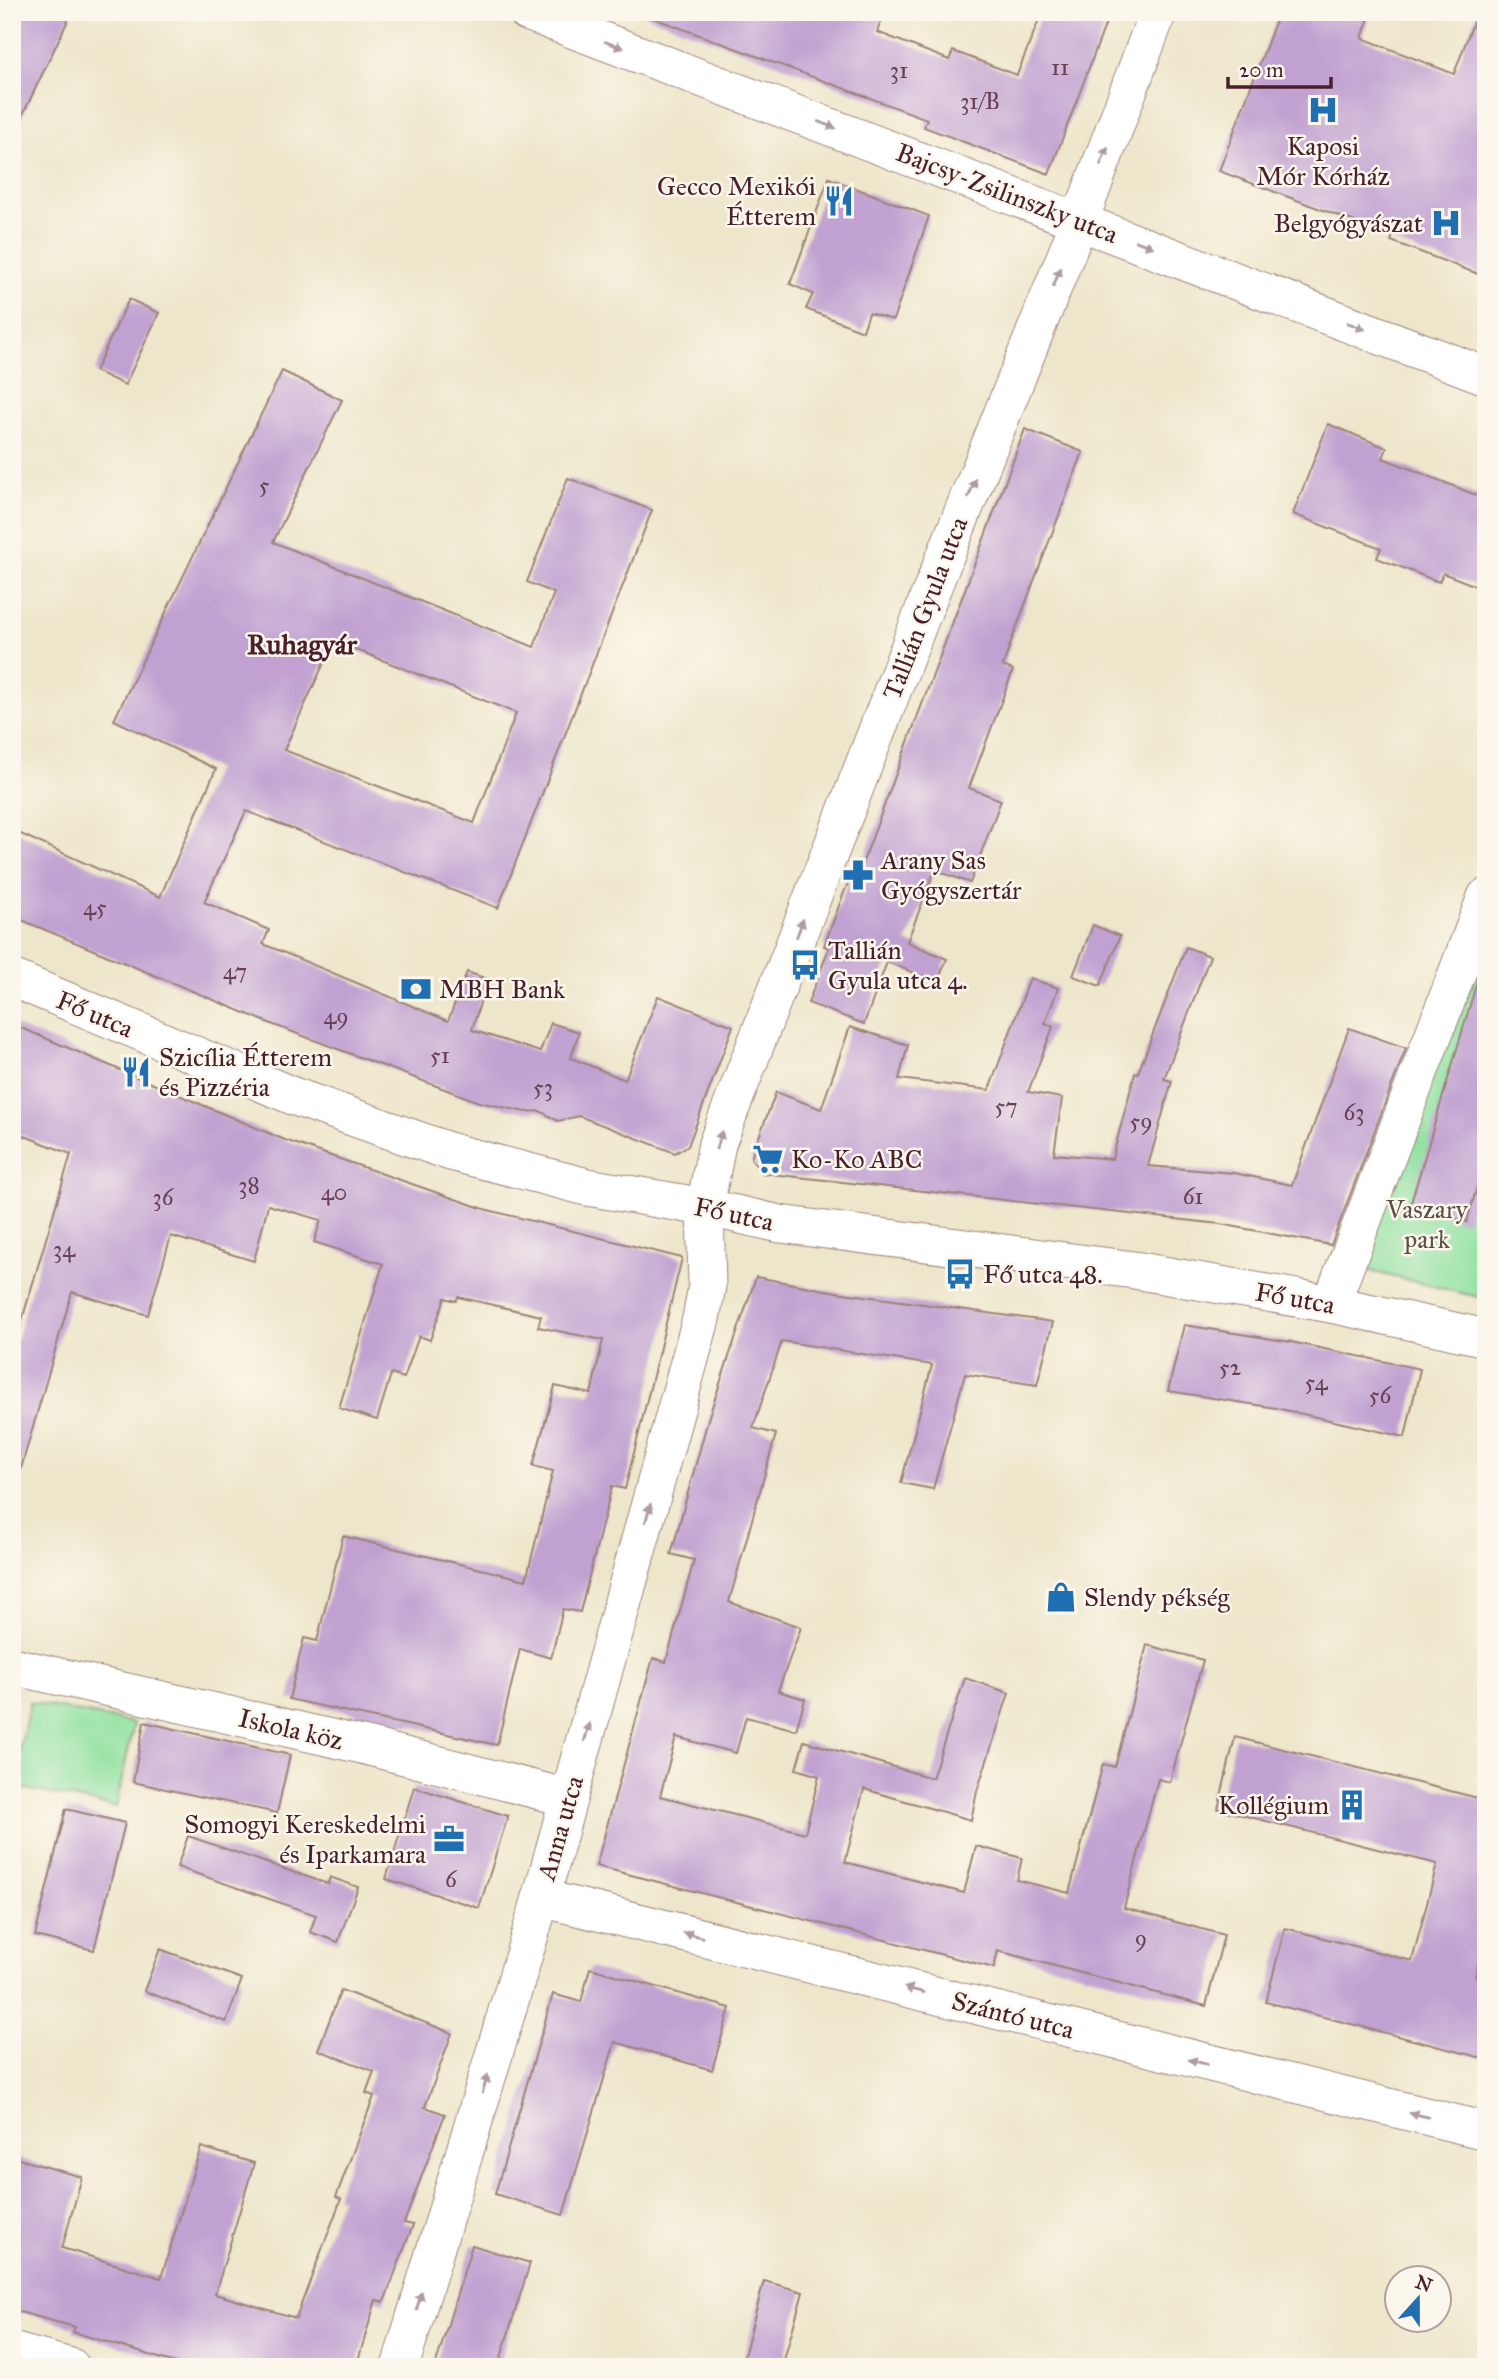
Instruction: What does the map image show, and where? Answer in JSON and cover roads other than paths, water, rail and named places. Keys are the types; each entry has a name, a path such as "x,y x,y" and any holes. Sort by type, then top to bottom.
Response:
{"street":[{"name":"Bajcsy-Zsilinszky utca","path":"527,12 1486,376"},
{"name":"Tallián Gyula utca","path":"705,1207 717,1144 928,599 1080,220 1158,12"},
{"path":"1331,1304 1486,897"},
{"name":"Fő utca","path":"12,978 293,1096 451,1152 587,1187 705,1207 780,1224 1134,1270 1331,1304 1486,1338"},
{"name":"Anna utca","path":"705,1207 707,1286"},
{"name":"Anna utca","path":"400,2367 541,1898 663,1458 707,1286 724,1255 744,1237 780,1224"},
{"name":"Iskola köz","path":"12,1666 362,1745 568,1798"},
{"name":"Szántó utca","path":"541,1898 1486,2131"},
{"path":"12,2351 71,2367"}],"place":[{"name":"Kaposi Mór Kórház","path":"1323,110"},
{"name":"Gecco Mexikói Étterem","path":"839,201"},
{"name":"Belgyógyászat","path":"1446,223"},
{"name":"Arany Sas Gyógyszertár","path":"858,875"},
{"name":"Tallián Gyula utca 4.","path":"805,965"},
{"name":"MBH Bank","path":"416,989"},
{"name":"Szicília Étterem és Pizzéria","path":"136,1072"},
{"name":"Ko-Ko ABC","path":"768,1159"},
{"name":"Fő utca 48.","path":"960,1274"},
{"name":"Slendy pékség","path":"1061,1597"},
{"name":"Kollégium","path":"1352,1805"},
{"name":"Somogyi Kereskedelmi és Iparkamara","path":"449,1839"}],"district":[{"name":"Ruhagyár","path":"302,644"}],"park label":[{"name":"Vaszary park","path":"1427,1224"}]}
